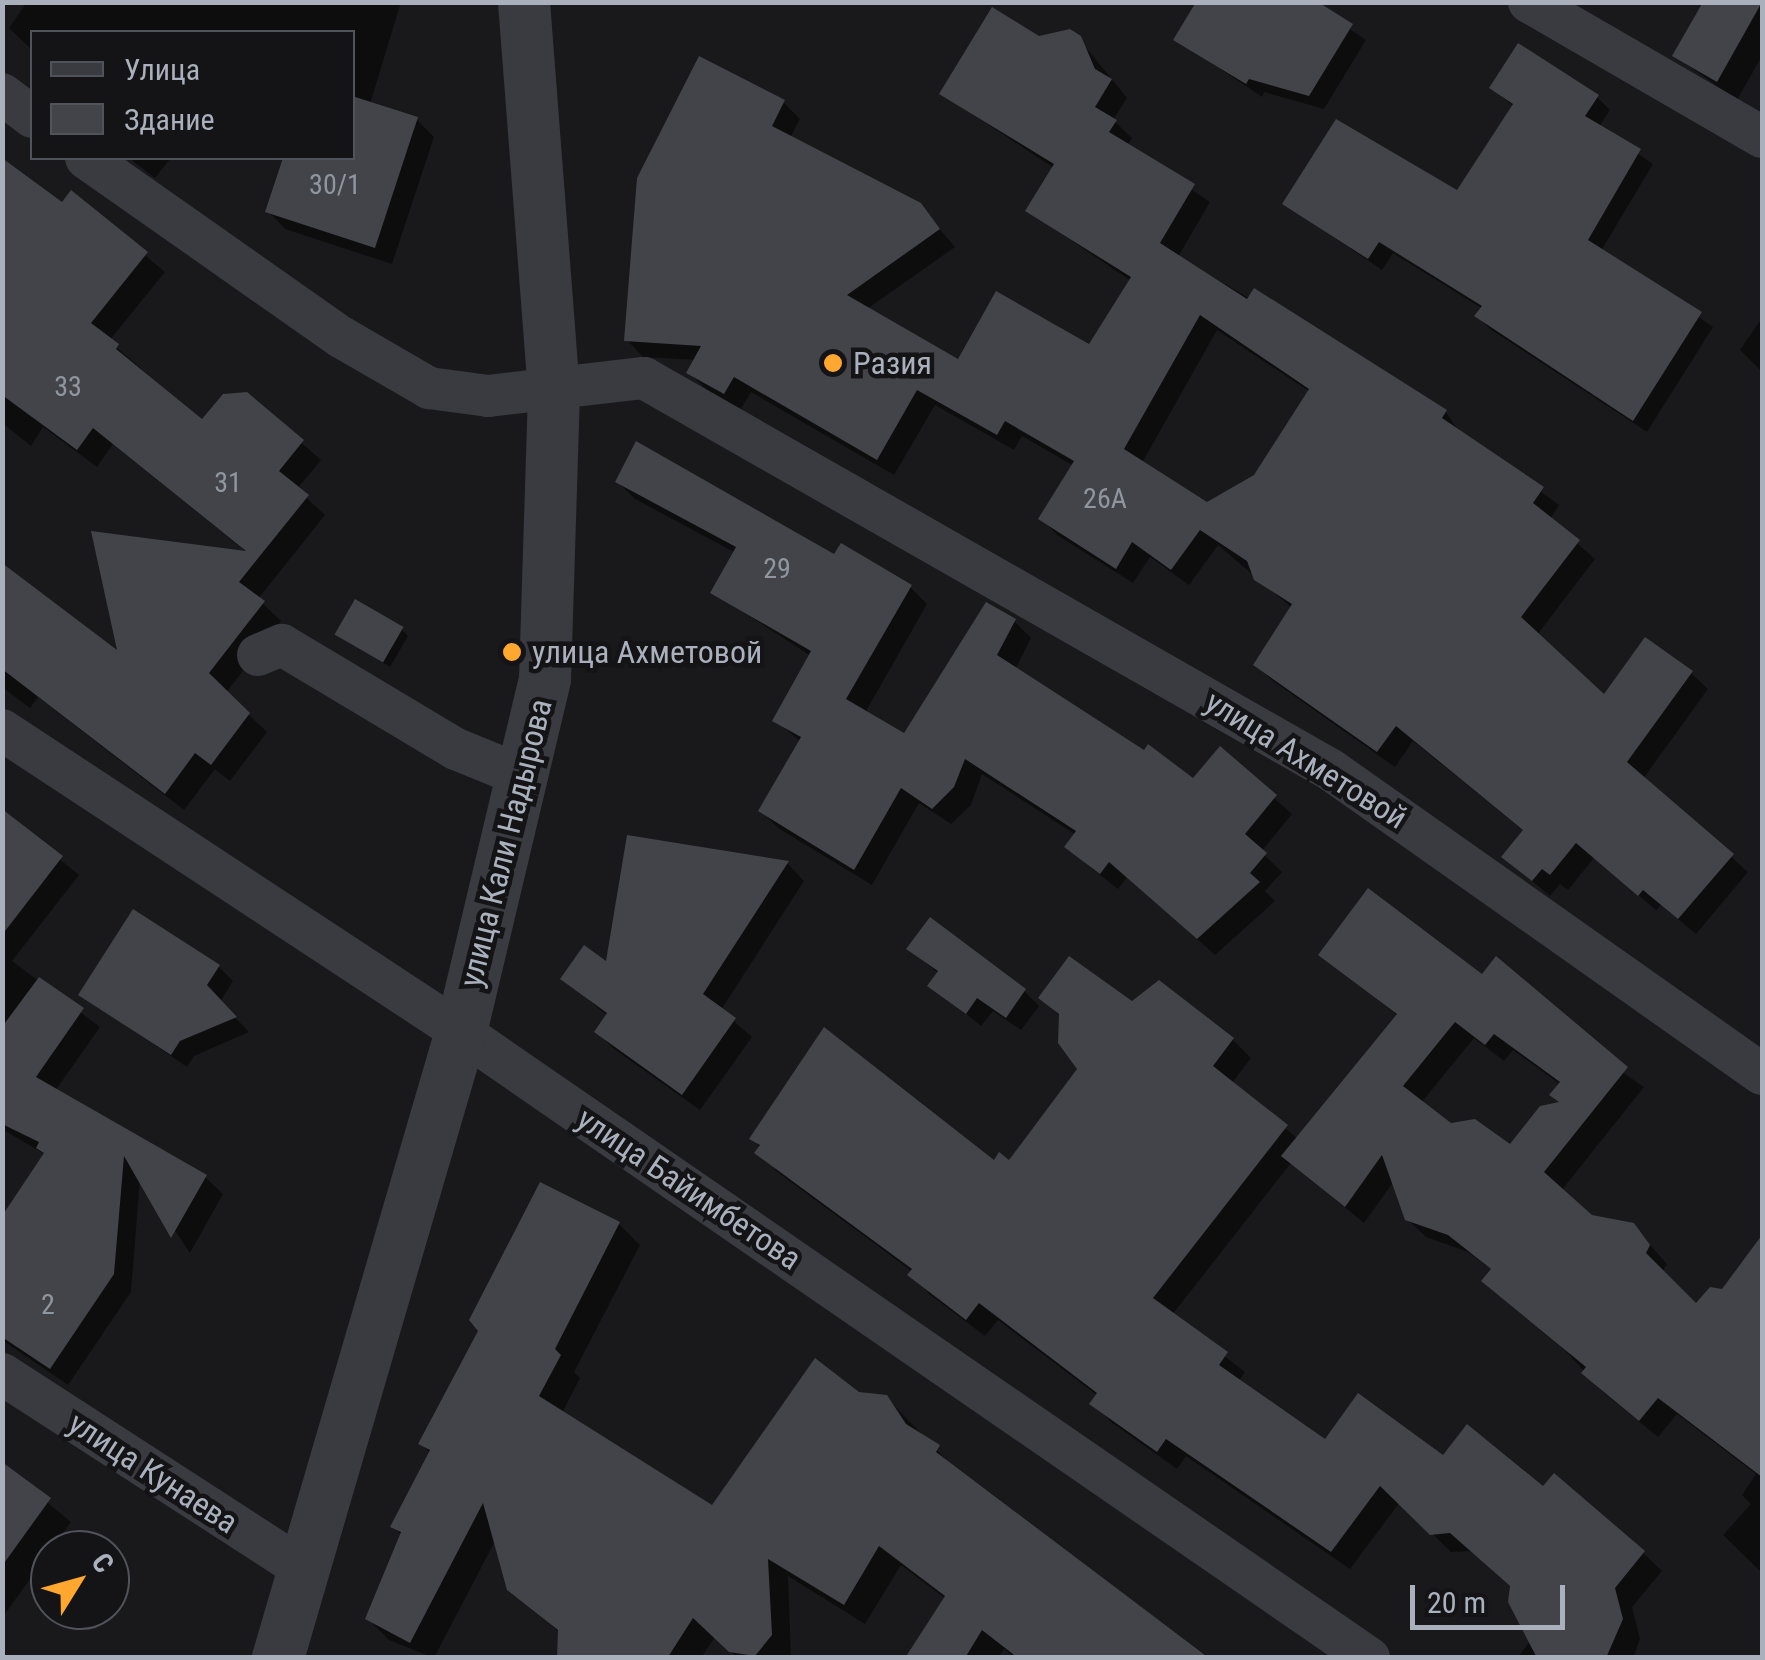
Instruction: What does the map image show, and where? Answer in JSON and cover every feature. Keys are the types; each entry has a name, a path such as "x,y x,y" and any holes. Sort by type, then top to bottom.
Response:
{"street":[{"name":"улица Кали Надырова","path":"278,1658 460,1032 545,679 554,392 524,2"},
{"path":"1529,2 1762,137"},
{"path":"2,94 30,115"},
{"name":"улица Ахметовой","path":"89,160 341,337 429,388 488,396 554,392 644,378 998,575 1331,770 1762,1074"},
{"path":"258,656 282,646 456,749 522,776"},
{"name":"улица Байимбетова","path":"2,730 460,1032 1369,1658"},
{"name":"улица Кунаева","path":"2,1374 305,1570"}],"building":[{"path":"1196,2 1318,2 1353,24 1309,96 1249,79 1246,84 1173,40"},
{"path":"1703,2 1762,2 1717,82 1672,56"},
{"path":"992,7 1039,36 1070,29 1081,36 1095,69 1112,79 1095,107 1117,120 1109,132 1195,184 1160,243 1247,299 1254,288 1447,410 1442,418 1544,487 1533,503 1580,540 1521,617 1604,694 1645,637 1693,671 1627,762 1734,854 1678,919 1643,890 1638,896 1576,843 1550,875 1542,869 1532,881 1501,857 1523,830 1396,726 1377,752 1253,665 1292,604 1254,580 1247,561 1200,530 1171,570 1132,542 1116,569 1038,519 1074,461 1005,421 997,435 917,390 877,460 734,377 724,394 686,373 701,346 624,341 637,178 699,56 785,100 772,126 921,203 940,229 847,295 958,359 996,291 1089,344 1131,277 1025,211 1054,164 939,94","holes":["1200,315 1309,389 1254,475 1207,502 1124,449"]},
{"path":"1518,43 1599,95 1585,116 1641,149 1588,240 1702,312 1633,421 1474,316 1482,306 1379,242 1368,259 1282,204 1336,119 1457,190 1513,104 1489,88"},
{"path":"355,97 418,117 375,248 265,212 282,160 355,160"},
{"path":"2,158 62,202 71,190 148,252 91,323 119,344 116,349 202,419 223,394 247,392 304,440 279,471 309,495 239,582 265,601 209,673 250,713 211,765 195,753 165,794 2,669 2,563 117,650 91,531 246,551 93,428 77,450 2,395"},
{"path":"636,441 834,554 841,543 912,585 846,699 904,733 986,602 1016,619 997,655 1144,750 1148,744 1193,778 1220,746 1277,795 1245,834 1267,853 1250,873 1260,882 1197,939 1109,862 1100,874 1064,847 1076,831 965,759 954,787 932,809 901,788 854,870 758,811 801,737 772,721 811,651 710,593 736,547 615,482"},
{"path":"355,599 403,627 383,663 334,635"},
{"path":"2,809 63,856 2,935"},
{"path":"627,835 789,861 703,994 736,1018 682,1095 594,1032 607,1013 560,979 584,945 606,961"},
{"path":"1368,888 1482,974 1496,956 1628,1067 1544,1172 1592,1215 1634,1223 1650,1245 1646,1253 1696,1303 1710,1287 1722,1289 1762,1235 1762,1477 1658,1398 1639,1421 1581,1373 1586,1367 1481,1281 1491,1269 1448,1235 1405,1220 1382,1155 1345,1207 1281,1156 1397,1014 1318,955","holes":["1455,1022 1485,1045 1494,1034 1560,1082 1549,1095 1559,1102 1540,1106 1510,1144 1475,1119 1451,1123 1403,1086"]},
{"path":"133,909 220,965 207,985 237,1017 180,1041 171,1055 78,995"},
{"path":"930,917 1026,989 1006,1018 977,998 966,1014 927,986 938,971 906,949"},
{"path":"1069,956 1132,1001 1159,980 1234,1038 1213,1066 1288,1125 1153,1298 1228,1352 1219,1365 1325,1439 1358,1393 1443,1455 1467,1424 1543,1486 1554,1473 1645,1551 1615,1588 1623,1619 1606,1658 1537,1658 1508,1602 1510,1586 1450,1533 1430,1535 1380,1486 1331,1552 1166,1439 1157,1452 1089,1404 1097,1393 979,1303 966,1320 907,1275 912,1269 754,1153 760,1145 749,1139 824,1027 994,1160 999,1152 1009,1160 1077,1069 1058,1043 1059,1014 1038,998"},
{"path":"39,977 84,1008 36,1077 207,1175 171,1238 124,1156 114,1274 50,1369 2,1337 2,1216 44,1153 36,1148 39,1142 2,1124 2,1027"},
{"path":"540,1182 620,1222 555,1349 561,1355 539,1396 712,1505 815,1358 859,1392 887,1395 906,1424 940,1445 936,1452 1209,1658 1018,1658 982,1630 965,1658 905,1658 945,1596 879,1546 844,1605 768,1559 772,1635 755,1656 729,1652 693,1618 668,1657 557,1658 558,1630 507,1590 483,1503 410,1643 365,1619 401,1532 390,1527 430,1450 418,1444 478,1331 469,1320"},
{"path":"2,1462 51,1498 2,1566"}],"place":[{"name":"Разия","path":"833,363"},
{"name":"улица Ахметовой","path":"512,652"}]}
